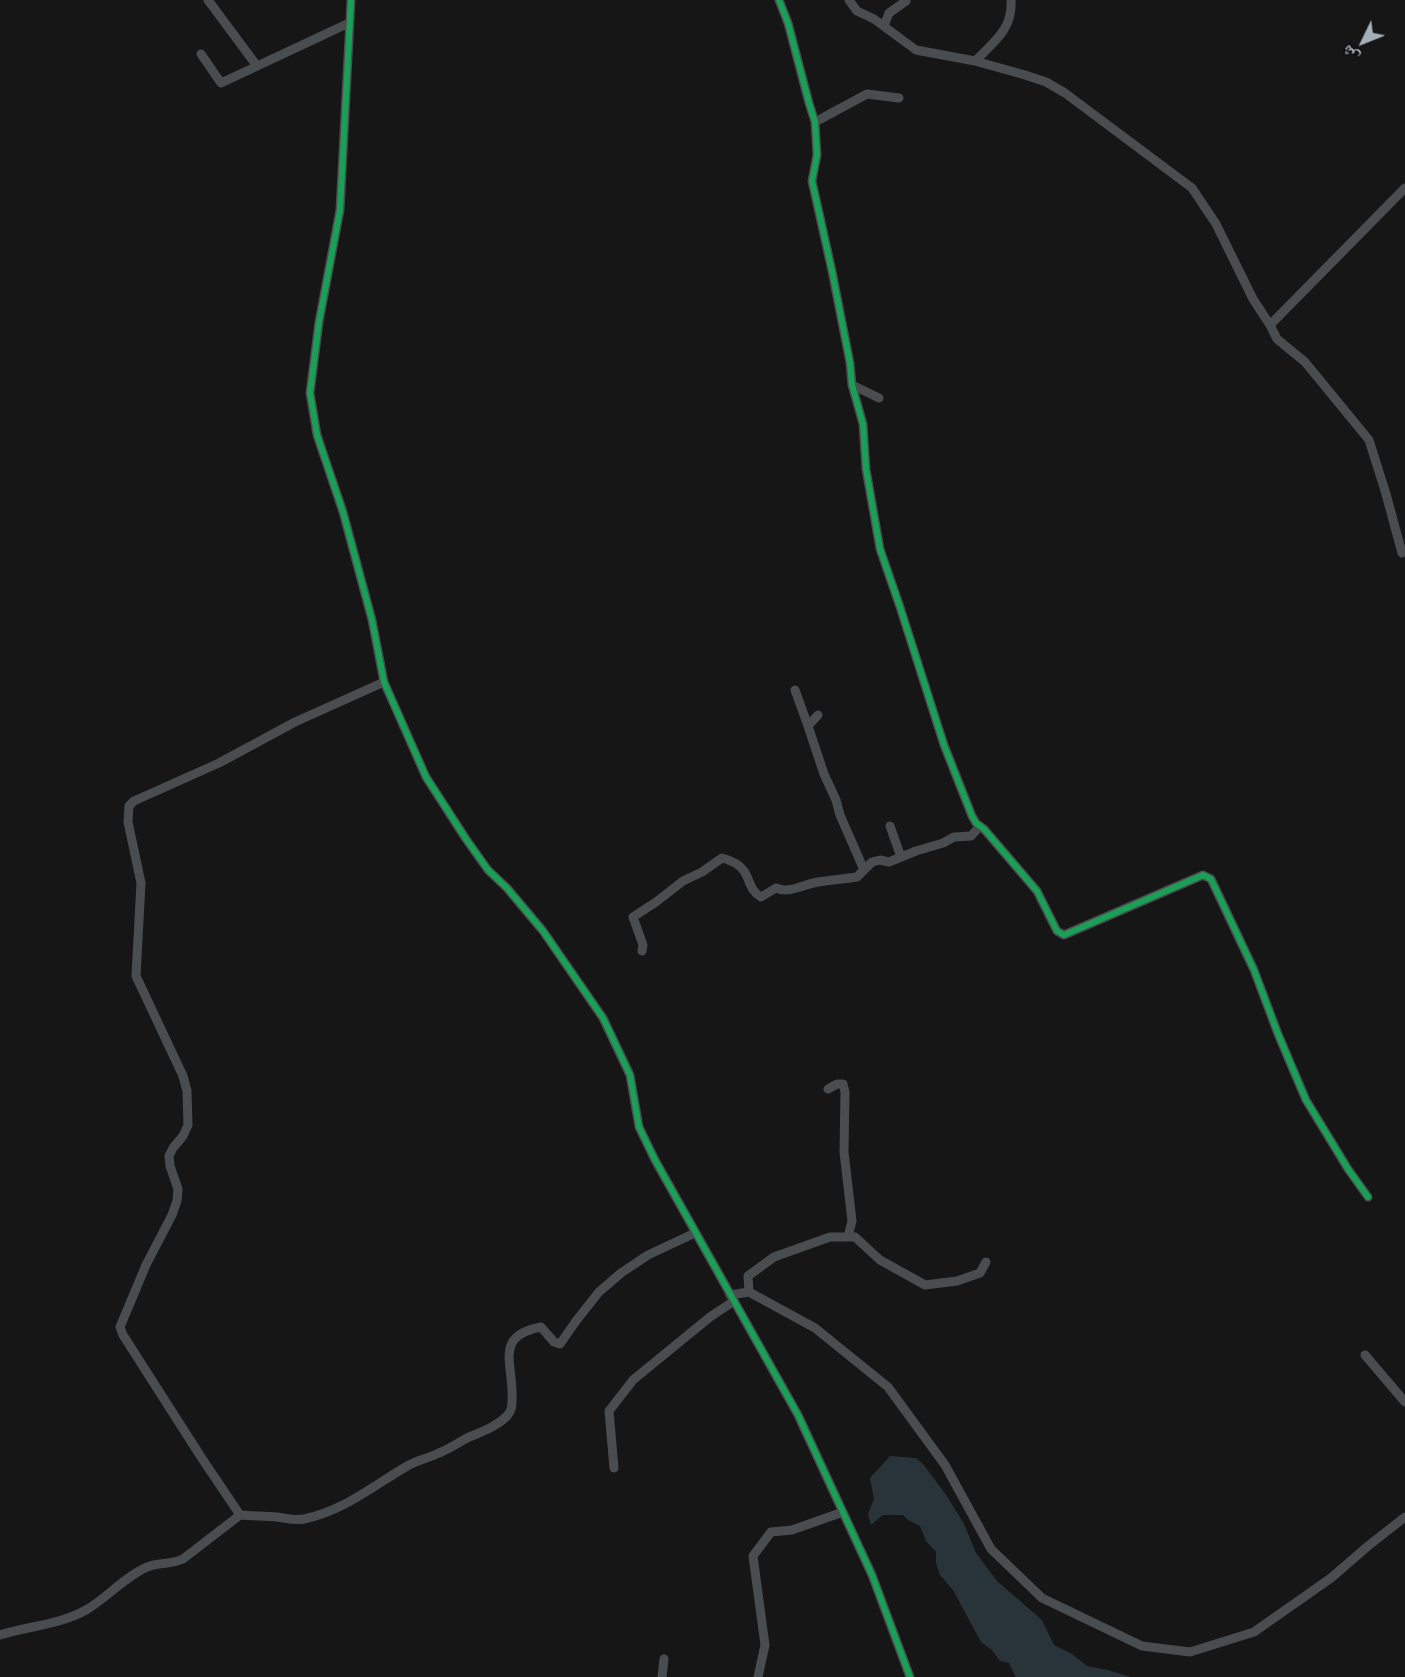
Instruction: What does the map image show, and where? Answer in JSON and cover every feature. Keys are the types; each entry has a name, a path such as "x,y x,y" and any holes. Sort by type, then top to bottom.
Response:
{"street":[{"path":"208,0 257,66"},
{"path":"351,0 340,210 319,322 310,393 317,435 343,512 370,612 384,682 426,777 446,810 488,870 507,888 543,931 603,1018 630,1075 639,1127 695,1233 798,1416 872,1575 910,1677"},
{"path":"779,0 788,23 815,122 817,155 812,181 832,271 850,363 852,385 862,424 866,469 880,549 944,745 972,816 1037,891 1057,931 1064,935 1203,875 1211,879 1254,970 1306,1100 1368,1197"},
{"path":"849,0 857,10 874,19 916,50 975,61 1046,82 1065,93 1192,188 1216,224 1253,298 1277,339 1305,362 1369,440 1402,554"},
{"path":"975,61 1008,25 1012,8 1011,0"},
{"path":"884,27 889,13 906,1"},
{"path":"201,54 221,83 349,23"},
{"path":"815,122 867,94 898,98"},
{"path":"1270,325 1405,188"},
{"path":"852,385 879,398"},
{"path":"240,1515 120,1327 177,1201 178,1189 169,1156 188,1125 187,1091 183,1076 136,976 141,883 128,822 128,810 134,801 219,763 295,722 384,682"},
{"path":"795,690 824,774 864,870"},
{"path":"808,726 818,715"},
{"path":"890,826 901,857"},
{"path":"642,951 644,945 633,917 683,881 702,872 722,858 732,860 744,870 756,894 761,897 776,888 781,891 789,890 814,882 857,877 872,862 880,860 889,862 954,837 971,836 980,826"},
{"path":"828,1089 837,1084 843,1084 846,1092 844,1152 852,1221 848,1237"},
{"path":"0,1635 61,1620 86,1610 135,1573 150,1566 174,1564 183,1559 240,1515 292,1521 329,1512 409,1466 498,1423 508,1415 512,1408 509,1349 516,1337 528,1330 541,1327 554,1342 560,1344 599,1292 621,1273 648,1255 695,1233"},
{"path":"749,1292 748,1276 774,1257 830,1237 855,1237 880,1260 925,1286 957,1281 980,1273 986,1262"},
{"path":"614,1468 609,1411 633,1380 732,1298 749,1292 815,1328 888,1387 945,1466 991,1549 1042,1598 1142,1646 1190,1652 1254,1632 1331,1578 1405,1517"},
{"path":"1365,1355 1405,1402"},
{"path":"758,1677 765,1645 753,1556 771,1532 792,1530 843,1512"},
{"path":"662,1677 664,1659"}],"shaded area":[{"path":"890,1456 916,1458 923,1464 964,1524 976,1553 997,1581 1042,1620 1054,1645 1072,1654 1087,1666 1131,1677 1016,1677 1009,1663 1000,1661 992,1650 981,1642 953,1590 940,1575 936,1563 936,1552 926,1541 920,1526 903,1515 883,1515 871,1525 868,1514 874,1499 870,1478"}],"cycle path":[{"path":"351,0 340,210 319,322 310,393 317,435 343,512 372,620 384,682 426,777 466,839 488,870 507,888 543,931 603,1018 630,1075 639,1127 655,1160 798,1415 872,1575 910,1677"},
{"path":"779,0 788,23 815,122 817,155 812,181 832,271 850,363 852,385 863,424 866,469 880,549 944,745 972,816 1037,891 1057,931 1064,935 1203,875 1211,879 1254,970 1306,1100 1368,1197"}]}
